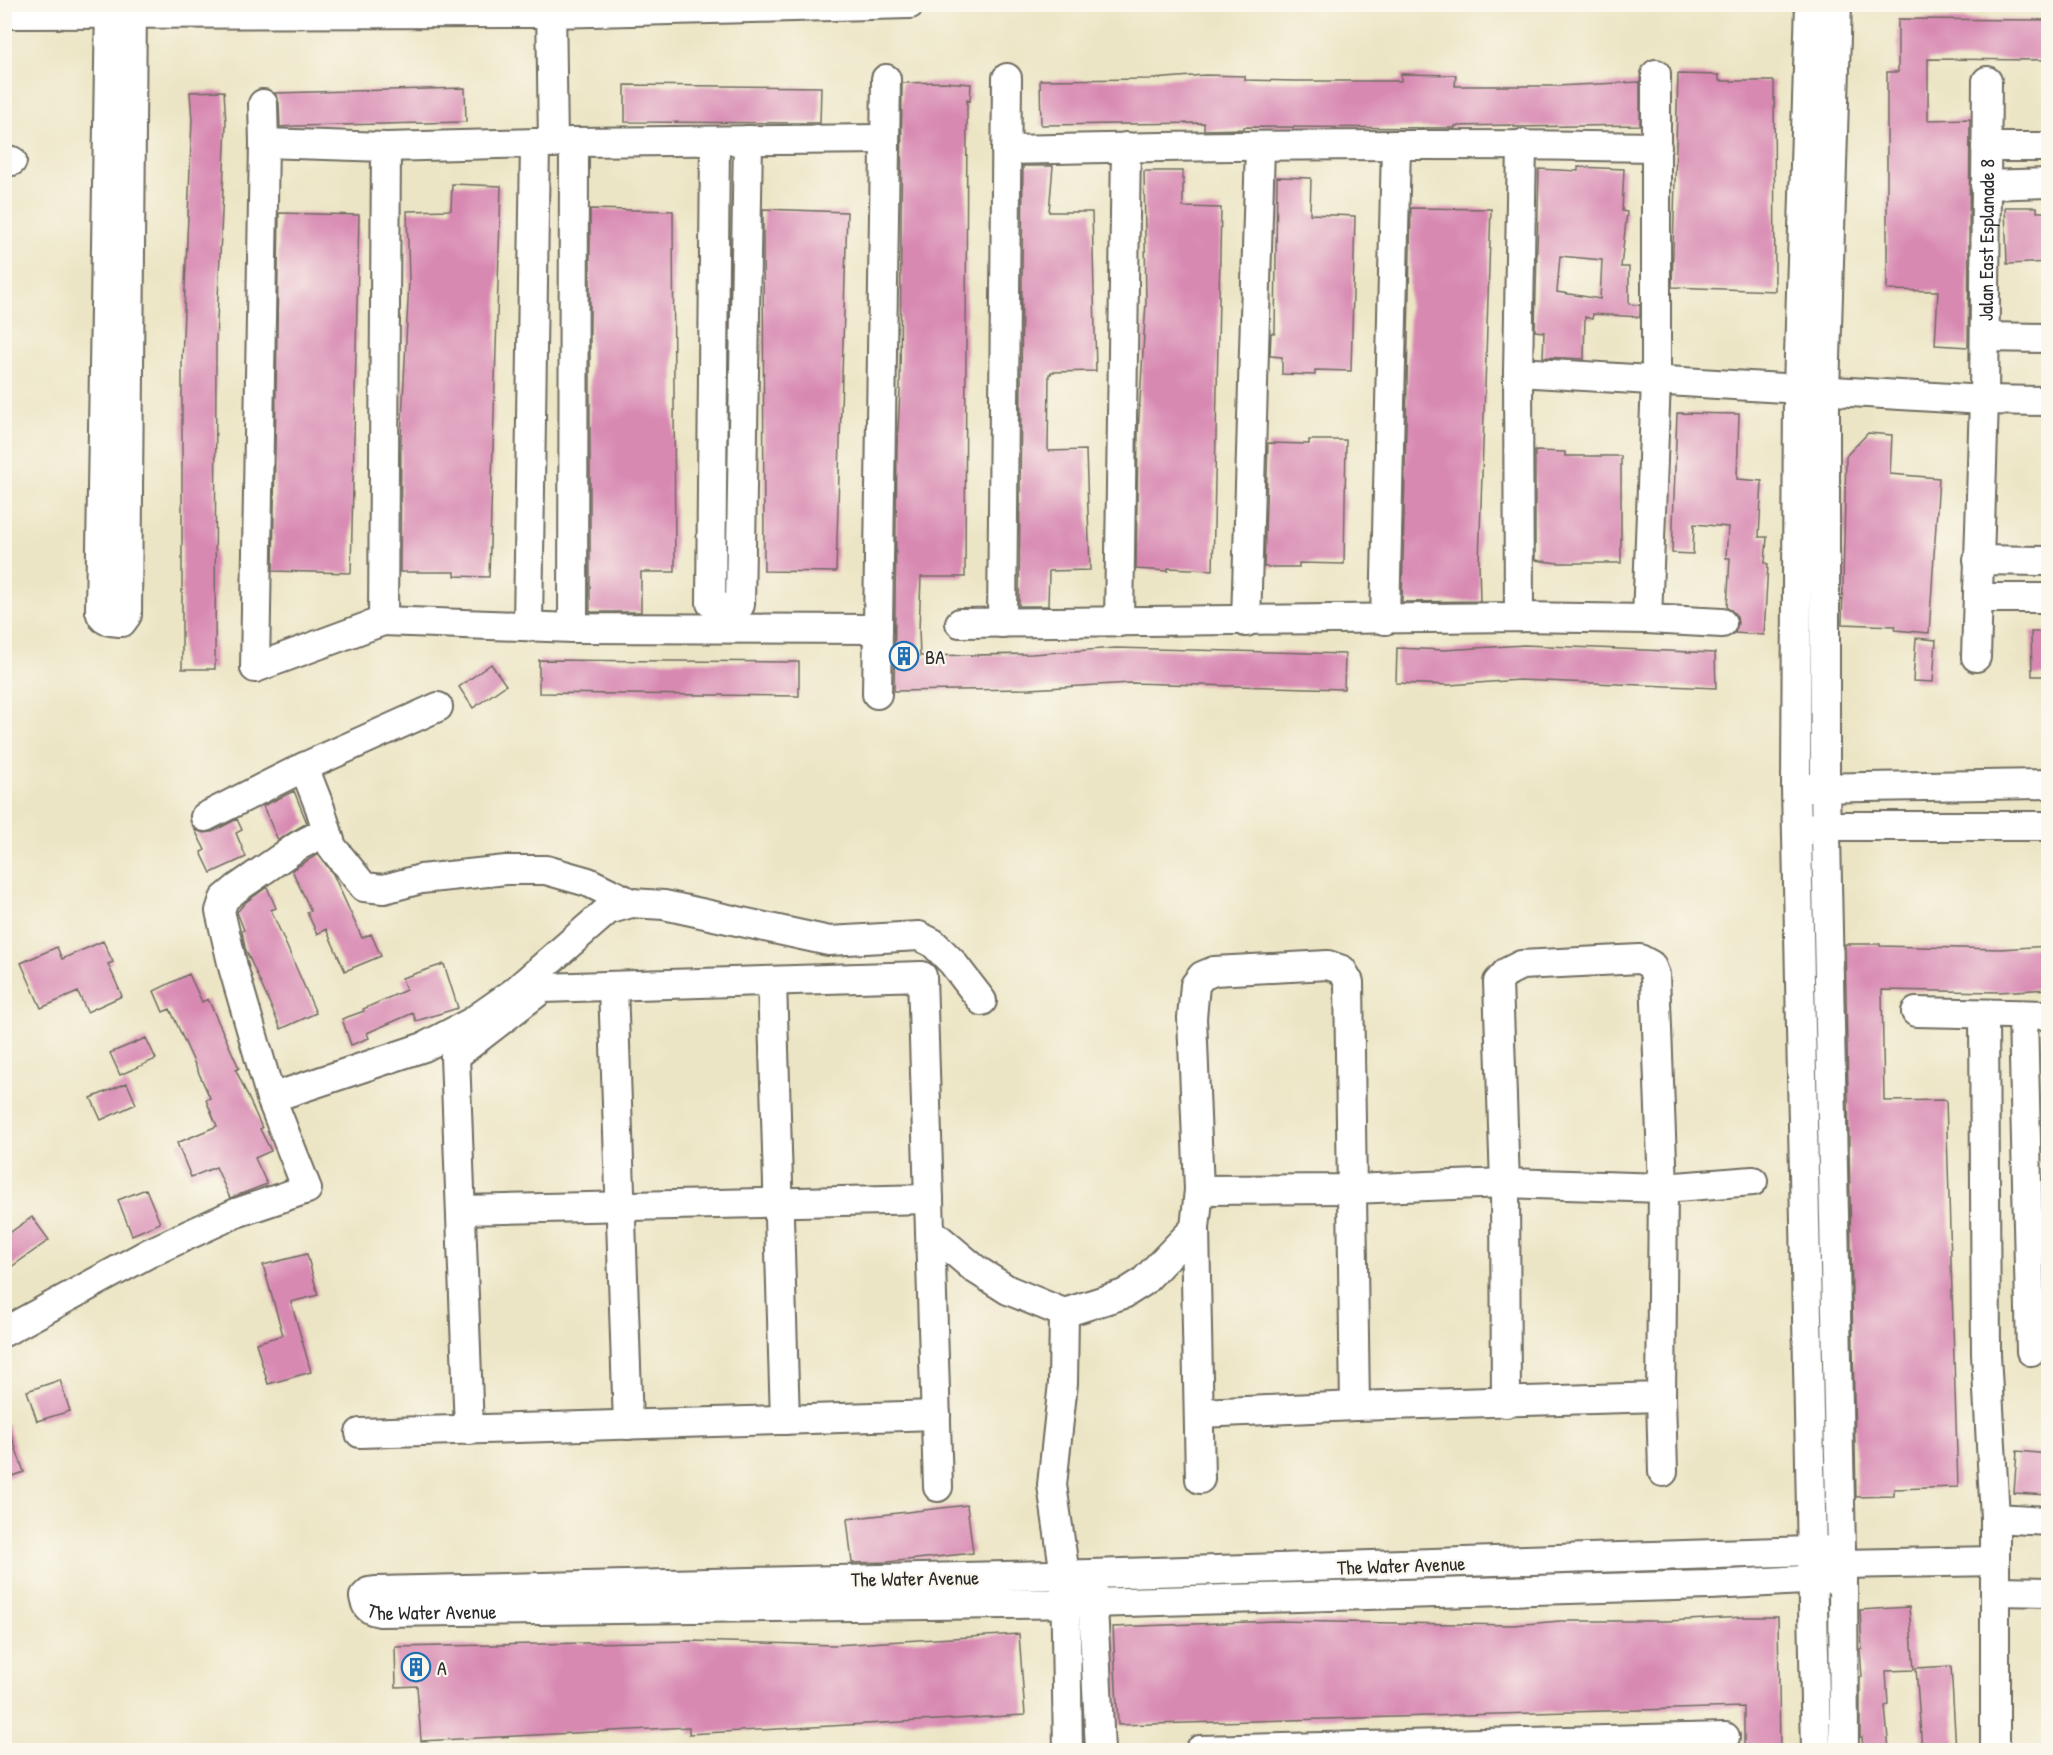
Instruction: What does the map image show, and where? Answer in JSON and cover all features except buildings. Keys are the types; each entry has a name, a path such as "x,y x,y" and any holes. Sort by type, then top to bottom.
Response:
{"street":[{"path":"4,14 121,9 551,9 910,4"},
{"path":"1810,4 1812,389 1826,826 1844,1750"},
{"path":"1816,1750 1796,788 1812,389 1837,4"},
{"path":"116,385 127,615 122,622 105,621 100,611 116,385 121,9"},
{"path":"551,9 573,628"},
{"path":"1647,619 1656,380 1656,74"},
{"path":"1002,623 1007,78"},
{"path":"877,694 886,79"},
{"name":"Jalan East Esplanade 8","path":"1976,657 1984,400 1986,81"},
{"path":"263,104 255,668 383,621 573,628 878,629"},
{"path":"264,143 386,147 554,142 885,139"},
{"path":"716,142 711,603 729,609 740,605 748,140"},
{"path":"528,626 554,142"},
{"path":"1006,150 1522,144 1657,147"},
{"path":"1519,617 1518,372 1522,144"},
{"path":"1385,620 1396,145"},
{"path":"383,621 386,147"},
{"path":"1119,622 1126,147"},
{"path":"1246,622 1260,147"},
{"path":"1986,147 2049,147"},
{"path":"1985,185 2049,183"},
{"path":"1984,337 2049,338"},
{"path":"1518,372 1984,400 2049,401"},
{"path":"1978,560 2049,561"},
{"path":"1978,598 2049,598"},
{"path":"960,623 1246,622 1519,617 1722,623"},
{"path":"205,817 304,768 438,708"},
{"path":"304,768 332,848 364,887 384,889 422,879 506,870 546,870 588,882 631,903"},
{"path":"1796,788 2049,783"},
{"path":"1797,829 1826,826 2049,826"},
{"path":"4,1332 149,1253 236,1214 307,1189 271,1098 233,967 220,911 224,899 236,890 298,846 327,831"},
{"path":"271,1098 424,1047 470,1023 513,993 608,910 631,903 664,905 829,941 919,936 933,943 952,962 982,1001"},
{"path":"1506,1402 1505,1183 1498,982 1507,972 1521,965 1641,959 1651,965 1655,975 1663,1188 1663,1472"},
{"path":"1200,1479 1195,1228 1199,1190 1192,1018 1195,985 1202,976 1214,971 1328,965 1342,970 1349,982 1355,1406"},
{"path":"469,1430 455,1056 543,988 922,976 938,1487"},
{"path":"772,981 785,1420"},
{"path":"614,986 628,1425"},
{"path":"1916,1012 2036,1015 2040,1350 1986,1354"},
{"path":"1984,1014 1986,1354 1995,1518 1995,1750"},
{"path":"1199,1190 1351,1189 1505,1183 1663,1188 1753,1180"},
{"path":"461,1210 929,1199"},
{"path":"930,1232 975,1269 1008,1290 1064,1314 1124,1294 1143,1282 1195,1228"},
{"path":"1064,1314 1063,1383 1052,1485 1078,1588 1100,1750"},
{"path":"1200,1413 1662,1397"},
{"path":"360,1433 936,1415"},
{"path":"1995,1518 2049,1521"},
{"name":"The Water Avenue","path":"1842,1564 1811,1551 1078,1588 380,1612 371,1611 365,1605 364,1597 377,1591 1078,1588 1708,1584 1813,1580 1842,1564"},
{"path":"1708,1556 1708,1584"},
{"path":"1842,1564 1995,1561"},
{"path":"1068,1750 1078,1588"},
{"path":"1995,1591 2049,1592"},
{"path":"1200,1750 1667,1745 1725,1737"}],"place":[{"name":"BA","path":"904,656"},
{"name":"A","path":"416,1667"}]}
